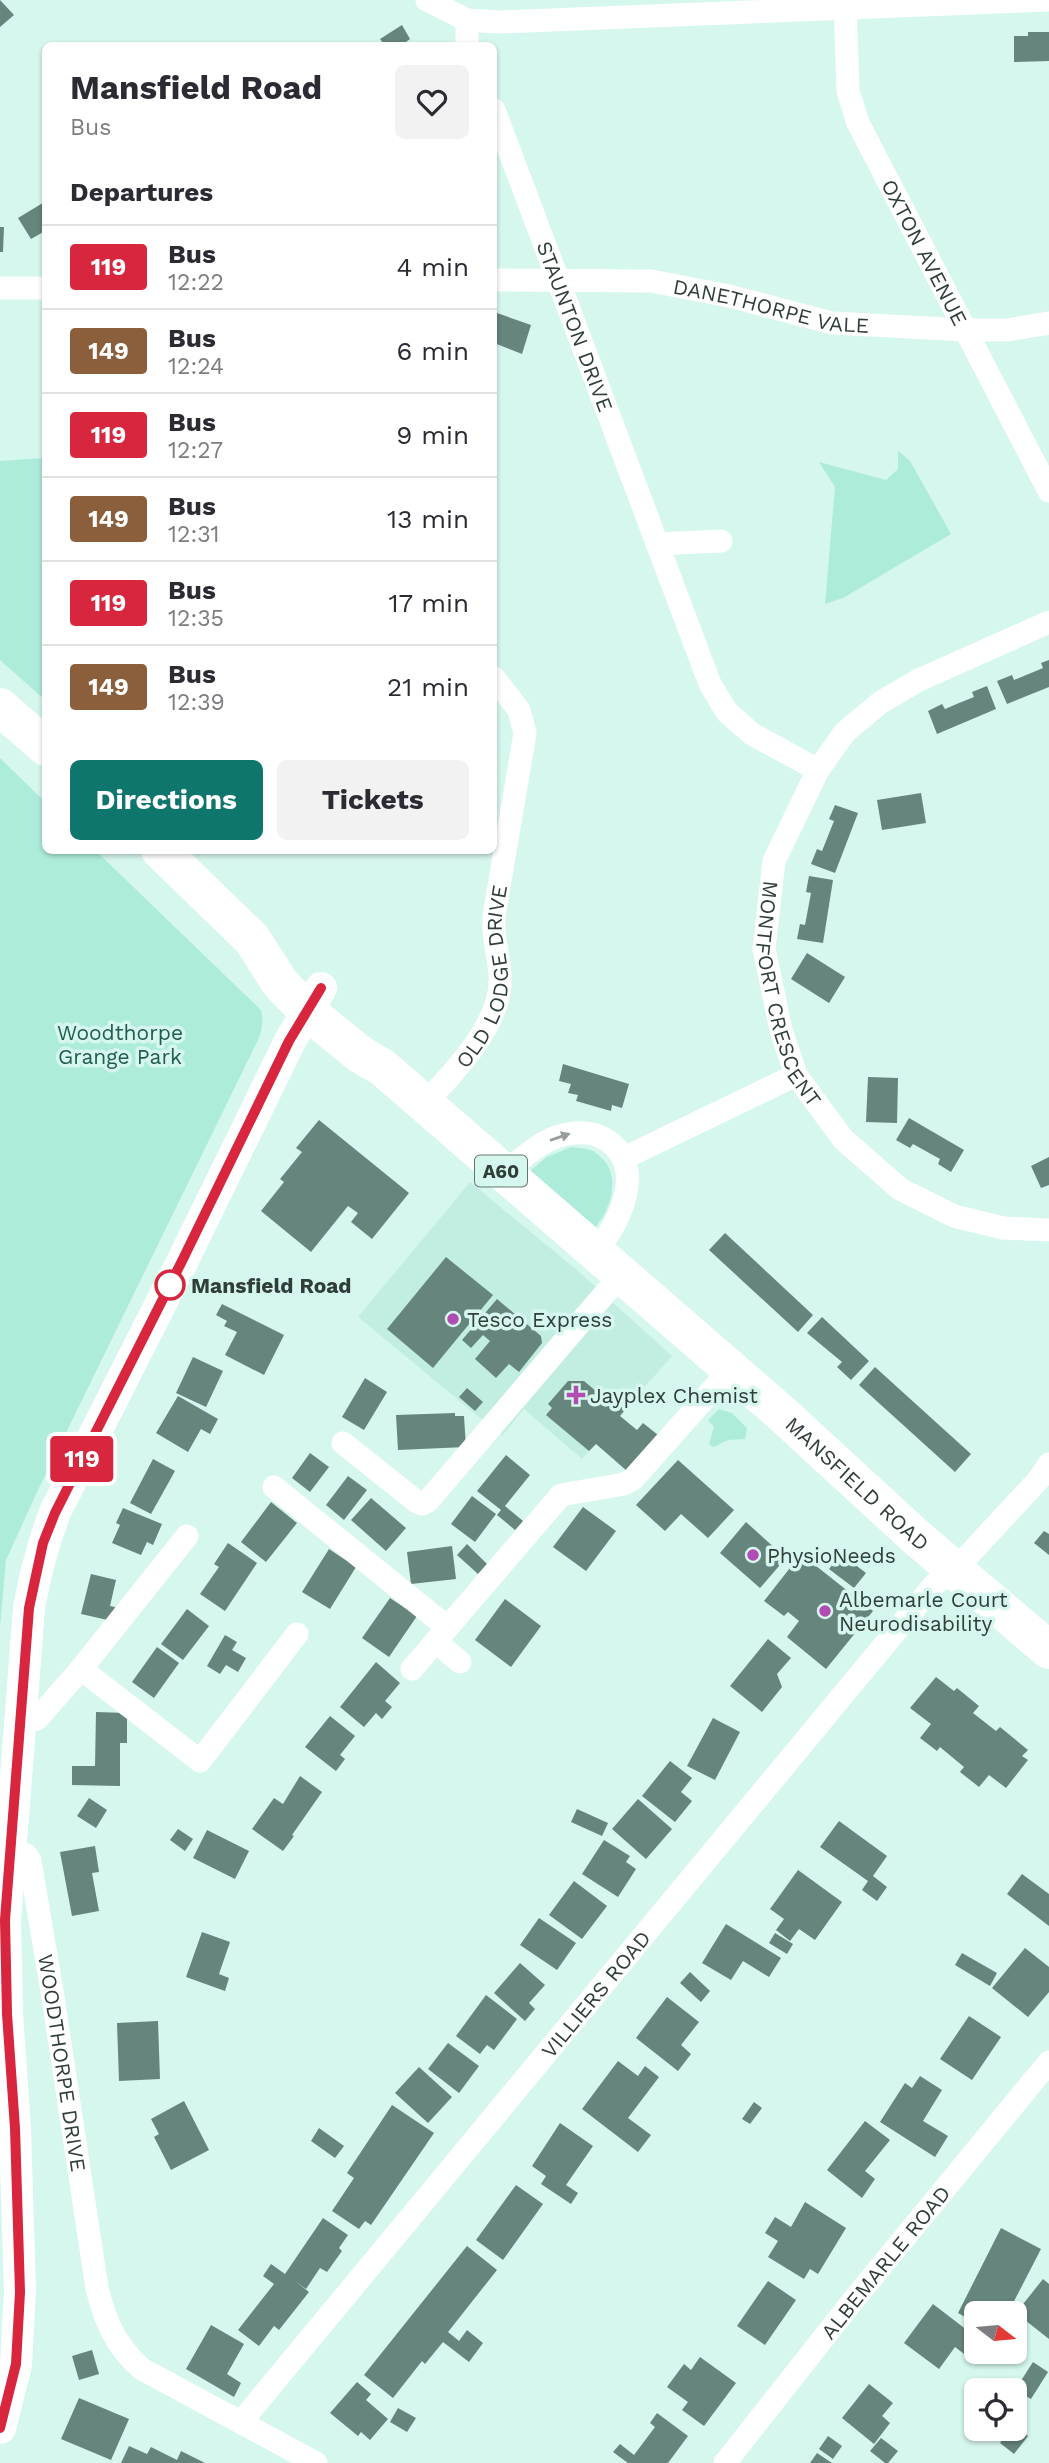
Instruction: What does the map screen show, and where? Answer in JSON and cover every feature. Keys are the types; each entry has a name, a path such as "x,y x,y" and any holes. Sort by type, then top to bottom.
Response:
{"highway":[{"path":"0,707 42,744"},
{"name":"MANSFIELD ROAD","path":"164,854 252,939 281,983 314,1000 362,1055 382,1067 1049,1650"}],"street":[{"path":"427,0 467,20 499,22 845,4 1049,0"},
{"name":"OXTON AVENUE","path":"845,4 848,91 858,123 1049,491"},
{"path":"467,20 467,42"},
{"name":"STAUNTON DRIVE","path":"497,118 710,684 727,712 752,734 818,770"},
{"name":"DANETHORPE VALE","path":"497,279 651,281 729,296 832,323 1007,330 1049,323"},
{"path":"0,288 42,287"},
{"path":"657,544 721,541"},
{"name":"MONTFORT CRESCENT","path":"1049,622 919,680 881,702 845,732 818,770 774,861 764,949 781,1030 796,1075 844,1139 900,1189 954,1216 1003,1228 1049,1230"},
{"name":"OLD LODGE DRIVE","path":"424,1104 479,1040 499,997 501,976 493,931 526,733 519,710 497,682"},
{"name":"WOODTHORPE DRIVE","path":"0,2428 16,2364 20,2292 5,1920 29,1608 43,1543 55,1513 289,1041 314,1000"},
{"path":"624,1158 796,1075"},
{"path":"343,1443 417,1502 423,1504 428,1501 607,1264 608,1237 622,1210 627,1189 624,1158 613,1144 597,1135 575,1132 559,1135 539,1146 503,1173"},
{"path":"412,1670 561,1496 624,1484 633,1479 730,1370"},
{"name":"VILLIERS ROAD","path":"241,2422 934,1585 954,1569 1040,1478 1049,1464"},
{"path":"275,1487 442,1634 460,1662"},
{"path":"22,1721 37,1718 81,1669 187,1536"},
{"path":"81,1669 200,1761 296,1634"},
{"name":"WOODTHORPE DRIVE","path":"10,1852 26,1855 30,1861 97,2288 107,2325 131,2361 154,2377 241,2422"},
{"name":"ALBEMARLE ROAD","path":"725,2463 851,2303 1049,2062"},
{"path":"241,2422 316,2463"}],"shaded area":[{"path":"470,1182 578,1271 672,1356 582,1459 524,1409 502,1436 358,1317"}],"green space":[{"path":"898,451 910,461 951,534 843,598 825,604 835,487 819,462 886,480 898,469"},
{"path":"42,458 42,697 0,660 0,461"},
{"name":"Woodthorpe Grange Park","path":"0,758 42,799 42,854 99,854 261,1010 262,1022 257,1042 6,1560 0,1627"},
{"path":"571,1147 593,1151 603,1159 612,1178 610,1200 594,1229 530,1171 547,1157"},
{"path":"719,1409 732,1413 747,1428 745,1439 728,1440 714,1447 709,1444 714,1427 708,1420"}],"building":[{"path":"0,0 14,15 0,27"},
{"path":"402,25 410,39 406,42 382,42 380,39"},
{"path":"1028,32 1049,32 1049,61 1014,62 1014,36 1028,36"},
{"path":"42,203 42,233 31,239 18,218"},
{"path":"0,227 4,227 3,252 0,252"},
{"path":"497,313 531,325 522,354 497,344"},
{"path":"1049,660 1049,687 1007,704 997,681 1012,675 1014,680 1043,668 1041,663"},
{"path":"987,686 996,709 937,734 928,711 942,704 945,709 974,697 972,692"},
{"path":"921,793 926,823 882,830 877,800"},
{"path":"835,805 858,813 835,873 811,864 817,849 822,851 834,821 829,819"},
{"path":"809,876 833,880 823,943 797,939 800,924 805,925 811,893 806,892"},
{"path":"807,953 845,977 829,1003 791,979"},
{"path":"563,1064 629,1084 622,1108 612,1105 611,1111 576,1101 578,1095 568,1093 571,1084 559,1081"},
{"path":"868,1077 898,1078 897,1123 866,1122"},
{"path":"909,1118 964,1150 951,1172 938,1164 940,1159 913,1144 910,1148 896,1140"},
{"path":"319,1120 409,1193 372,1239 351,1222 358,1213 348,1206 311,1252 261,1211 284,1182 280,1179 302,1152 296,1148"},
{"path":"1049,1157 1049,1185 1041,1188 1031,1166"},
{"path":"725,1233 813,1315 798,1332 709,1250"},
{"path":"446,1257 493,1295 433,1368 387,1329"},
{"path":"497,1299 541,1336 542,1343 519,1372 509,1364 496,1378 475,1359 490,1341 483,1335 471,1348 462,1340"},
{"path":"222,1304 284,1335 264,1375 225,1355 237,1332 224,1326 227,1321 216,1315"},
{"path":"822,1317 869,1361 851,1380 837,1367 842,1362 807,1333"},
{"path":"193,1357 223,1371 206,1407 176,1393"},
{"path":"875,1367 971,1454 955,1472 859,1385"},
{"path":"365,1378 387,1392 364,1430 342,1417"},
{"path":"568,1381 584,1381 603,1397 606,1394 625,1410 620,1416 637,1430 643,1423 658,1435 627,1471 596,1444 589,1451 546,1415 552,1408 548,1404"},
{"path":"467,1388 483,1402 475,1411 459,1397"},
{"path":"178,1396 218,1419 210,1434 201,1429 188,1452 156,1433"},
{"path":"455,1413 455,1416 464,1416 466,1447 398,1450 396,1415"},
{"path":"310,1453 329,1467 310,1492 292,1478"},
{"path":"506,1455 530,1475 505,1506 523,1521 515,1530 497,1515 501,1510 477,1491"},
{"path":"153,1459 175,1471 151,1514 130,1503"},
{"path":"678,1460 734,1510 708,1538 681,1514 665,1531 636,1505"},
{"path":"348,1476 367,1490 344,1520 326,1505"},
{"path":"472,1496 496,1514 475,1542 451,1524"},
{"path":"371,1498 406,1528 386,1551 351,1520"},
{"path":"271,1502 297,1523 266,1562 241,1542"},
{"path":"583,1507 616,1531 586,1571 553,1547"},
{"path":"123,1508 162,1524 153,1545 147,1542 141,1555 112,1543 120,1525 116,1523"},
{"name":"PhysioNeeds","path":"746,1522 786,1558 760,1588 720,1553"},
{"path":"1044,1531 1049,1534 1049,1555 1034,1543"},
{"path":"228,1543 257,1563 225,1611 200,1594 219,1567 214,1564"},
{"path":"467,1544 487,1564 478,1574 457,1555"},
{"path":"452,1546 456,1579 411,1584 407,1552"},
{"path":"329,1549 356,1567 330,1609 302,1592"},
{"name":"Albemarle Court Neurodisability","path":"801,1554 873,1611 826,1669 787,1637 799,1621 788,1612 784,1616 764,1601"},
{"path":"841,1554 866,1573 854,1588 829,1569"},
{"path":"91,1574 116,1580 110,1606 115,1607 112,1621 81,1614"},
{"path":"390,1598 417,1616 389,1657 362,1638"},
{"path":"505,1599 541,1626 511,1667 475,1640"},
{"path":"187,1609 209,1626 183,1660 161,1644"},
{"path":"225,1635 237,1642 232,1650 246,1658 238,1672 226,1665 220,1674 207,1666"},
{"path":"768,1639 791,1658 777,1674 782,1687 762,1712 730,1686"},
{"path":"157,1647 179,1663 154,1698 132,1682"},
{"path":"376,1662 400,1683 385,1701 392,1707 382,1719 376,1713 364,1727 340,1707"},
{"path":"936,1677 954,1691 957,1688 979,1706 973,1713 996,1731 1000,1727 1028,1750 1022,1756 1028,1760 1006,1788 989,1775 979,1787 960,1772 964,1767 940,1747 937,1751 920,1738 931,1724 910,1708"},
{"path":"96,1712 127,1713 127,1743 120,1743 120,1786 72,1785 72,1766 95,1766"},
{"path":"330,1716 355,1736 340,1755 345,1759 336,1771 305,1747"},
{"path":"713,1718 740,1732 715,1780 687,1766"},
{"path":"670,1761 692,1778 681,1792 692,1801 675,1822 642,1796"},
{"path":"300,1776 322,1792 283,1851 252,1829 274,1798 283,1804"},
{"path":"89,1798 107,1810 96,1828 77,1816"},
{"path":"638,1799 672,1829 646,1859 612,1829"},
{"path":"577,1809 608,1823 602,1836 571,1822"},
{"path":"839,1821 887,1856 873,1876 887,1887 877,1901 862,1890 868,1881 820,1847"},
{"path":"178,1829 193,1839 185,1851 170,1840"},
{"path":"207,1830 249,1851 235,1879 193,1858"},
{"path":"604,1840 630,1856 626,1862 636,1869 618,1897 582,1874"},
{"path":"95,1846 99,1872 92,1873 99,1911 72,1916 60,1852"},
{"path":"798,1870 842,1902 815,1940 799,1929 790,1941 776,1930 784,1919 770,1909"},
{"path":"1022,1874 1049,1894 1049,1926 1007,1894"},
{"path":"574,1881 607,1906 582,1939 549,1915"},
{"path":"539,1918 576,1943 557,1970 520,1945"},
{"path":"726,1924 781,1958 769,1977 743,1961 731,1980 702,1963"},
{"path":"202,1932 230,1942 219,1974 229,1978 225,1991 186,1977"},
{"path":"775,1933 793,1944 787,1954 769,1943"},
{"path":"1025,1948 1049,1967 1049,1992 1028,2017 992,1988"},
{"path":"962,1953 997,1973 990,1986 955,1965"},
{"path":"520,1963 545,1985 529,2003 535,2009 525,2021 494,1993"},
{"path":"690,1972 710,1991 701,2002 680,1983"},
{"path":"486,1995 517,2019 494,2050 487,2045 480,2054 456,2036"},
{"path":"667,1997 699,2022 681,2045 691,2054 678,2071 636,2038"},
{"path":"969,2016 1001,2037 972,2080 940,2059"},
{"path":"158,2021 160,2079 119,2081 117,2023"},
{"path":"448,2043 479,2066 459,2093 428,2069"},
{"path":"618,2061 638,2076 645,2066 659,2077 628,2118 651,2135 638,2152 582,2109"},
{"path":"419,2067 452,2097 428,2123 395,2093"},
{"path":"920,2076 942,2090 923,2121 948,2136 935,2157 880,2122 905,2083 912,2088"},
{"path":"184,2101 209,2150 171,2170 154,2137 159,2134 151,2119"},
{"path":"754,2102 762,2108 750,2124 742,2119"},
{"path":"392,2105 434,2133 371,2225 365,2221 359,2229 332,2211 354,2178 347,2173"},
{"path":"865,2121 890,2140 865,2171 875,2179 862,2198 827,2170"},
{"path":"560,2123 593,2146 566,2185 578,2193 571,2204 541,2184 546,2176 532,2166"},
{"path":"319,2128 344,2146 335,2158 311,2141"},
{"path":"516,2185 543,2204 503,2260 476,2240"},
{"path":"805,2202 846,2228 818,2274 810,2269 804,2279 768,2257 778,2241 765,2233 775,2217 791,2227"},
{"path":"323,2218 348,2235 339,2248 342,2251 327,2272 320,2268 306,2289 295,2281 309,2292 279,2330 274,2326 259,2346 238,2330 274,2284 263,2276 271,2264 285,2274"},
{"path":"1001,2228 1041,2249 1014,2301 964,2301"},
{"path":"467,2246 497,2270 448,2332 459,2341 467,2330 483,2343 469,2362 443,2342 425,2364 422,2361 393,2398 364,2375"},
{"path":"1043,2279 1049,2284 1049,2339 1027,2322 1026,2301"},
{"path":"768,2281 796,2300 765,2345 737,2326"},
{"path":"964,2301 964,2316 958,2313"},
{"path":"933,2304 964,2328 964,2354 955,2347 939,2369 904,2343"},
{"path":"211,2325 244,2344 227,2374 241,2383 234,2397 186,2369"},
{"path":"92,2350 99,2374 79,2380 72,2356"},
{"path":"700,2357 736,2383 704,2426 682,2410 688,2402 667,2387 684,2364 691,2370"},
{"path":"1033,2362 1048,2372 1031,2399 1027,2397 1027,2378 1023,2378"},
{"path":"357,2382 371,2394 366,2400 388,2419 370,2440 361,2432 358,2436 330,2413"},
{"path":"869,2384 893,2403 882,2416 890,2423 874,2444 842,2418"},
{"path":"79,2398 129,2419 111,2460 61,2439"},
{"path":"398,2408 416,2418 407,2432 390,2422"},
{"path":"657,2413 688,2436 668,2463 628,2463 613,2452 620,2444 634,2455 655,2427 650,2423"},
{"path":"828,2436 842,2446 833,2459 819,2449"},
{"path":"881,2438 898,2451 888,2463 870,2451"},
{"path":"1001,2441 1024,2441 1014,2454 1000,2443"},
{"path":"129,2446 147,2454 151,2447 177,2460 181,2451 205,2463 121,2463"},
{"path":"817,2453 832,2463 810,2463"}],"bus line":[{"name":"119","path":"0,2428 16,2364 20,2292 5,1920 29,1608 37,1568 55,1513 289,1041 321,988"}],"place":[{"name":"Mansfield Road","path":"170,1285"},
{"name":"Tesco Express","path":"453,1319"},
{"name":"Jayplex Chemist","path":"576,1395"},
{"name":"PhysioNeeds","path":"753,1555"},
{"name":"Albemarle Court Neurodisability","path":"825,1611"}]}
